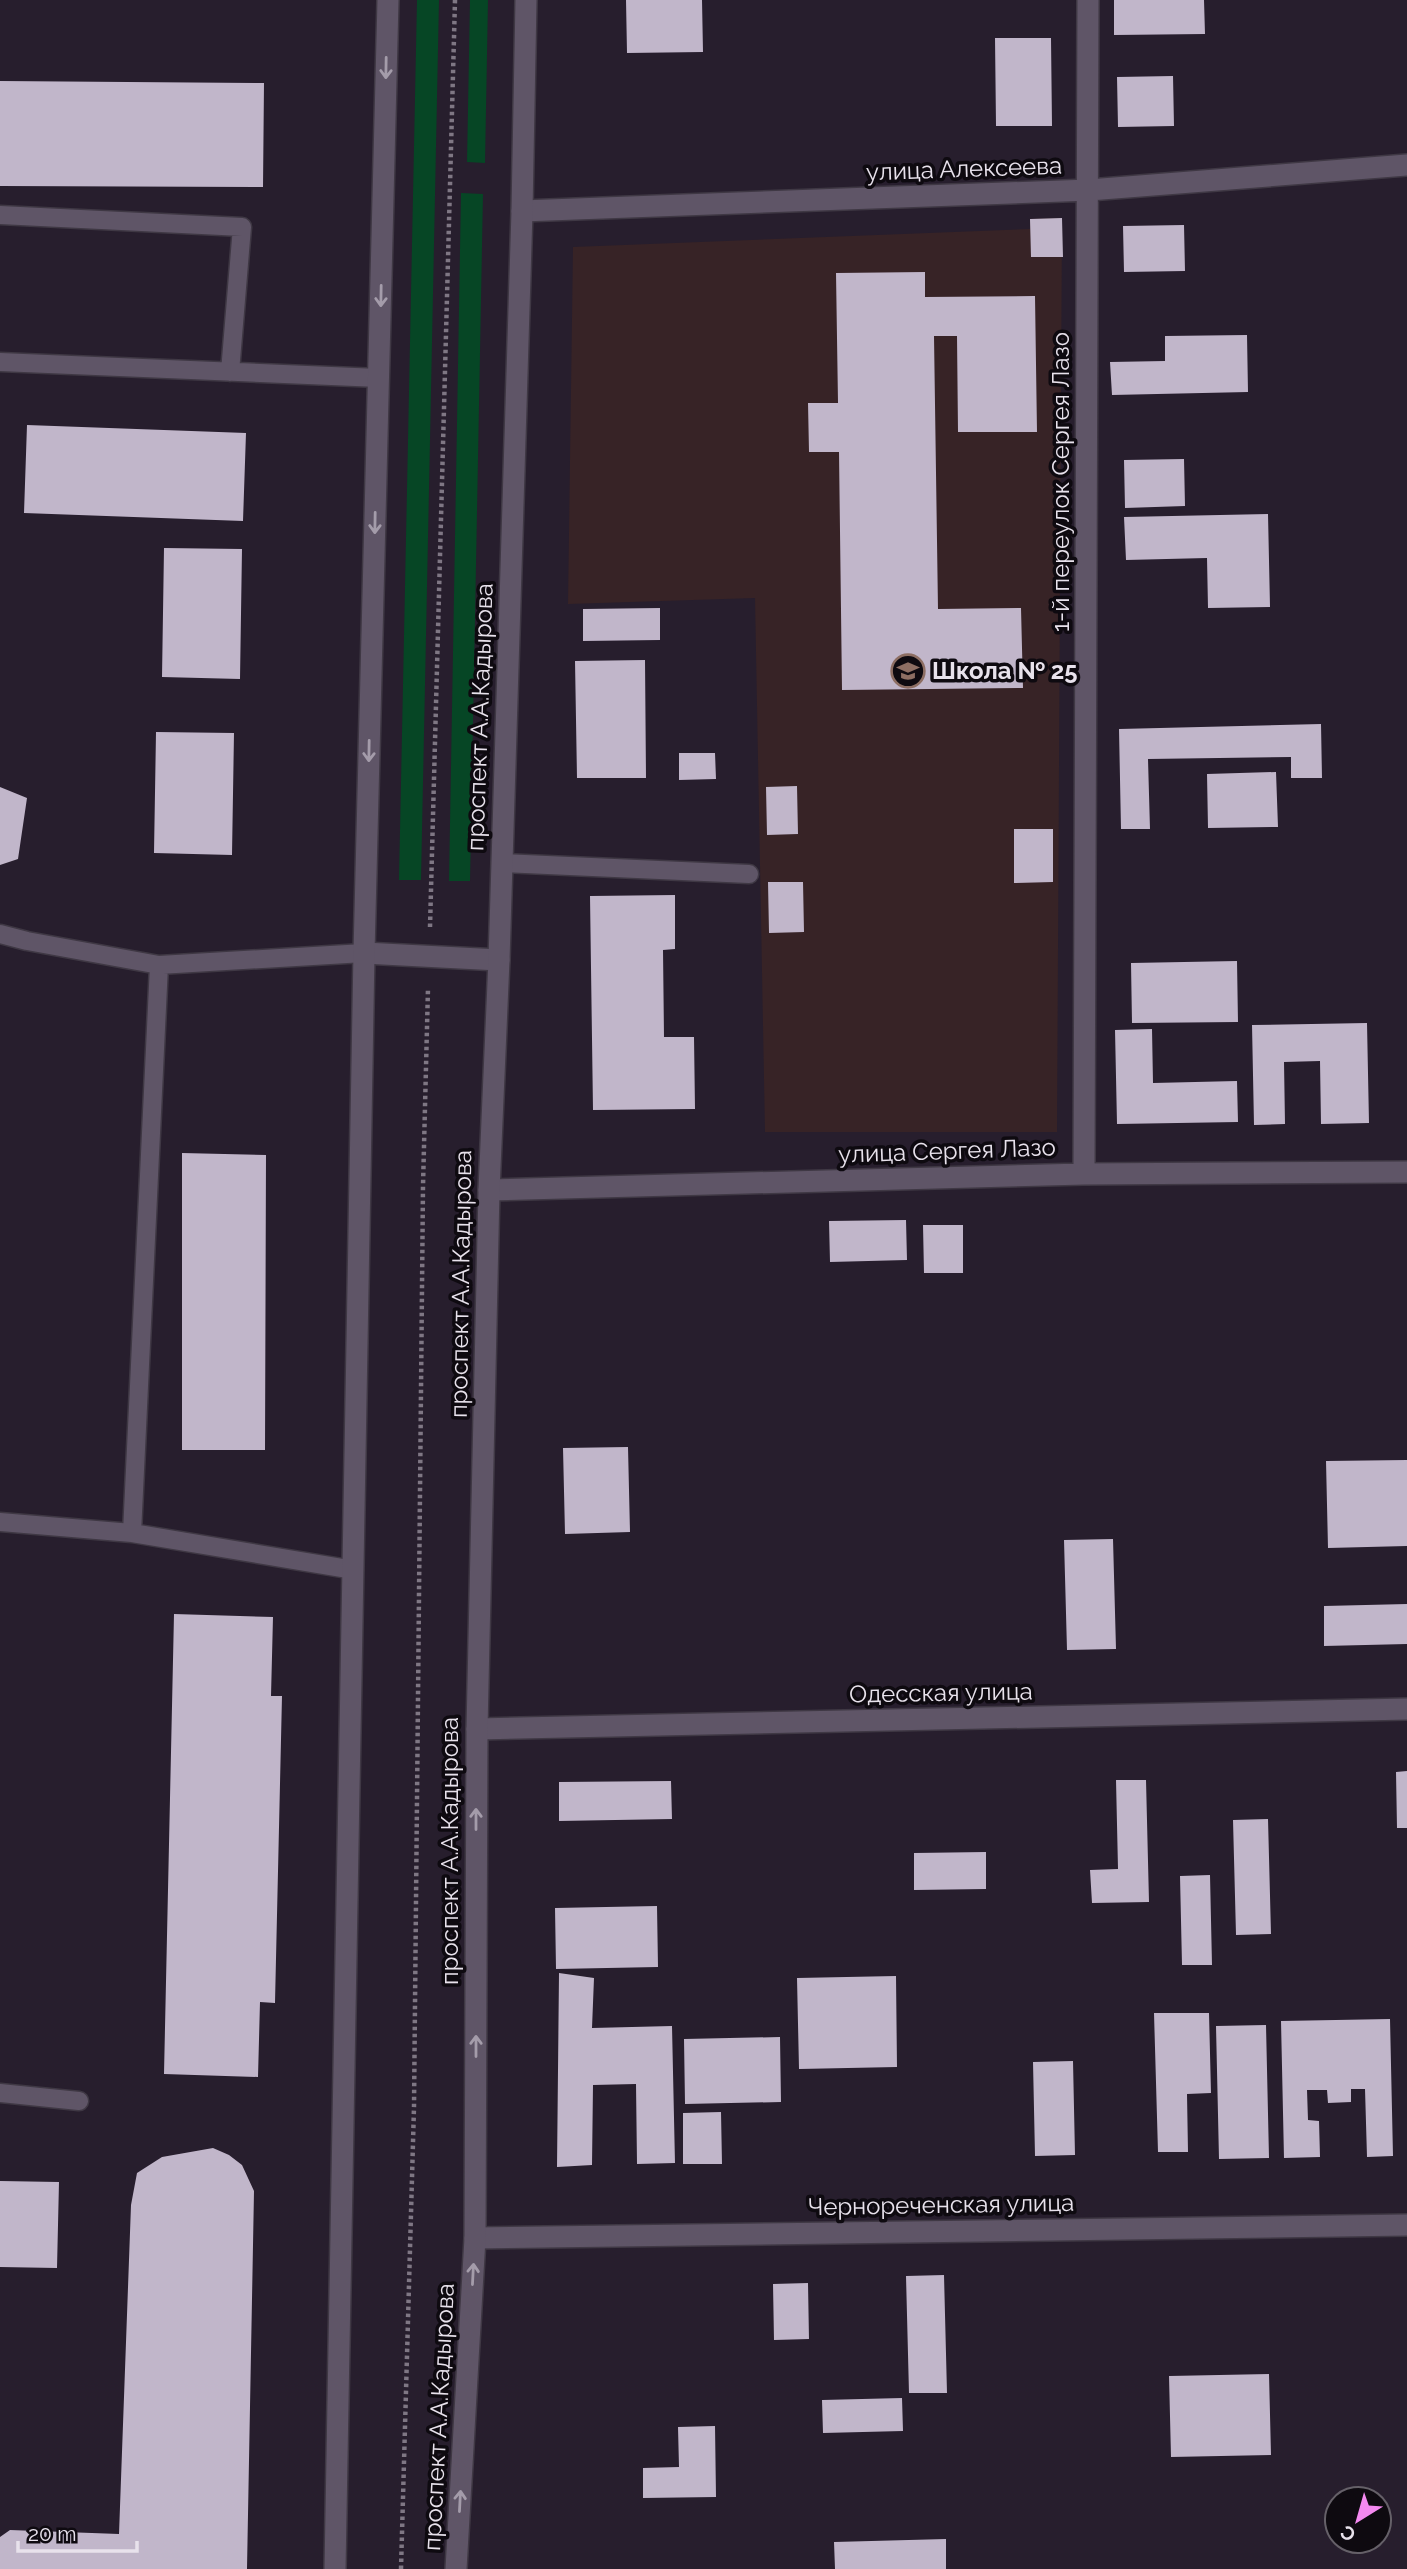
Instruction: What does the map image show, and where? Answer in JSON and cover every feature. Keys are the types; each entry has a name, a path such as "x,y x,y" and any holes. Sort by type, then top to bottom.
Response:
{"street":[{"path":"335,2569 364,953 388,0"},
{"name":"проспект А.А.Кадырова","path":"456,2569 475,2238 477,1729 489,1190 499,960 526,0"},
{"name":"1-й переулок Сергея Лазо","path":"1084,1174 1088,0"},
{"name":"улица Алексеева","path":"522,211 1089,190 1407,165"},
{"path":"364,953 499,960"},
{"name":"улица Сергея Лазо","path":"489,1190 1084,1174 1407,1172"},
{"name":"Одесская улица","path":"477,1729 1407,1709"},
{"name":"Чернореченская улица","path":"475,2238 1407,2225"}],"lane":[{"path":"0,215 242,227 230,372"},
{"path":"0,362 379,378"},
{"path":"502,863 750,874"},
{"path":"0,934 159,965 364,953"},
{"path":"132,1533 159,965"},
{"path":"0,1522 132,1533 354,1570"},
{"path":"0,2093 79,2101"}],"path":[{"path":"401,2569 414,2107 423,1186 455,0"}],"shaded area":[{"name":"Школа № 25","path":"1062,218 1057,1132 765,1132 755,598 568,604 573,247 1030,229 1030,219"}],"green space":[{"path":"417,0 439,0 421,880 399,880"},
{"path":"470,0 488,0 485,163 467,162"},
{"path":"461,193 483,194 470,881 449,881"}],"building":[{"path":"626,0 702,0 703,52 627,53"},
{"path":"1114,0 1204,0 1205,34 1114,35"},
{"path":"995,38 1051,38 1052,126 996,126"},
{"path":"1173,76 1174,126 1118,127 1117,77"},
{"path":"0,81 264,83 263,187 0,186"},
{"path":"1062,218 1063,257 1031,257 1030,219"},
{"path":"1184,225 1185,271 1124,272 1123,226"},
{"path":"925,272 925,297 1035,296 1037,432 958,432 957,336 934,336 938,609 1021,608 1023,688 842,690 839,452 809,452 808,403 838,403 836,273"},
{"path":"1247,335 1248,392 1112,395 1110,362 1165,361 1165,336"},
{"path":"27,425 246,433 243,521 24,513"},
{"path":"1184,459 1185,506 1125,508 1124,460"},
{"path":"1268,514 1270,607 1208,608 1207,558 1126,560 1124,517"},
{"path":"164,548 242,549 240,679 162,677"},
{"path":"660,608 660,640 583,641 583,609"},
{"path":"645,660 646,778 577,778 575,661"},
{"path":"1321,724 1322,778 1291,778 1291,757 1148,759 1150,829 1121,829 1119,729"},
{"path":"156,732 234,733 232,855 154,853"},
{"path":"679,753 715,753 716,779 679,780"},
{"path":"1276,772 1278,827 1208,828 1207,774"},
{"path":"797,786 798,834 767,835 766,787"},
{"path":"0,787 27,798 18,859 0,865"},
{"path":"1014,829 1053,829 1053,882 1014,883"},
{"path":"768,882 803,882 804,932 769,933"},
{"path":"675,895 675,949 663,950 664,1037 694,1037 695,1109 593,1110 590,896"},
{"path":"1237,961 1238,1022 1132,1023 1131,963"},
{"path":"1367,1023 1369,1123 1321,1124 1320,1061 1284,1062 1285,1124 1254,1125 1252,1025"},
{"path":"1152,1029 1153,1083 1237,1081 1238,1122 1117,1124 1115,1030"},
{"path":"182,1153 266,1155 265,1450 182,1450"},
{"path":"906,1220 907,1260 830,1262 829,1221"},
{"path":"923,1225 963,1225 963,1273 924,1273"},
{"path":"628,1447 630,1532 565,1534 563,1448"},
{"path":"1407,1460 1407,1546 1328,1548 1326,1461"},
{"path":"1113,1539 1116,1649 1067,1650 1064,1540"},
{"path":"1407,1604 1407,1644 1324,1646 1324,1606"},
{"path":"174,1614 273,1617 271,1696 282,1696 275,2003 260,2002 258,2077 164,2074"},
{"path":"1407,1771 1407,1828 1397,1828 1396,1772"},
{"path":"1116,1780 1146,1780 1149,1902 1092,1903 1090,1870 1118,1869"},
{"path":"671,1781 672,1819 559,1821 559,1782"},
{"path":"1268,1819 1271,1934 1236,1935 1233,1820"},
{"path":"986,1852 986,1889 914,1890 914,1853"},
{"path":"1210,1875 1212,1965 1182,1965 1180,1876"},
{"path":"657,1906 658,1967 556,1969 555,1908"},
{"path":"559,1973 594,1978 592,2028 672,2026 675,2163 637,2164 636,2084 593,2085 592,2165 557,2167"},
{"path":"896,1976 897,2067 799,2069 797,1978"},
{"path":"1154,2013 1209,2013 1211,2093 1187,2094 1188,2152 1158,2152"},
{"path":"1390,2019 1393,2156 1367,2157 1365,2089 1351,2089 1351,2102 1328,2103 1327,2090 1307,2090 1308,2120 1319,2121 1320,2157 1284,2158 1281,2021"},
{"path":"1266,2025 1269,2158 1219,2159 1216,2026"},
{"path":"780,2037 781,2102 685,2104 684,2039"},
{"path":"1073,2061 1075,2155 1035,2156 1033,2062"},
{"path":"721,2112 722,2164 683,2164 683,2113"},
{"path":"213,2148 242,2165 254,2191 247,2569 0,2569 0,2537 10,2530 119,2534 131,2205 137,2173 162,2157"},
{"path":"0,2181 59,2182 57,2268 0,2267"},
{"path":"944,2275 947,2393 909,2393 906,2276"},
{"path":"808,2283 809,2339 774,2340 773,2284"},
{"path":"1269,2374 1271,2455 1171,2457 1169,2376"},
{"path":"902,2398 903,2431 823,2433 822,2400"},
{"path":"715,2426 716,2497 643,2498 643,2468 679,2467 678,2427"},
{"path":"946,2539 946,2569 835,2569 834,2542"}],"place":[{"name":"Школа № 25","path":"908,671"}]}
